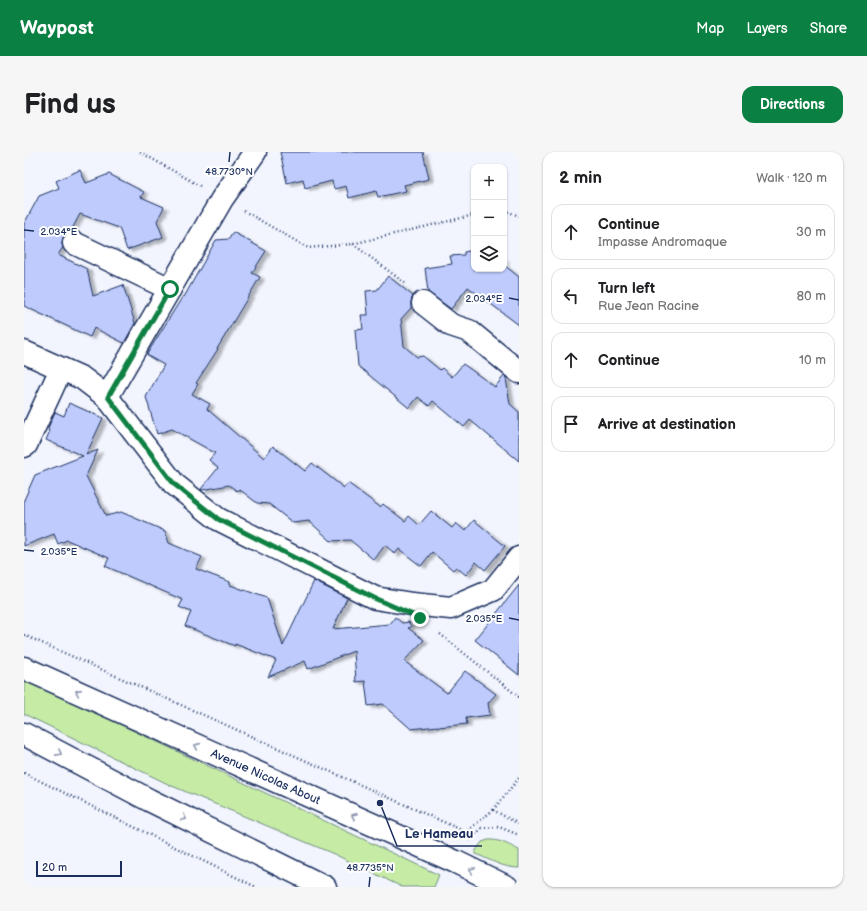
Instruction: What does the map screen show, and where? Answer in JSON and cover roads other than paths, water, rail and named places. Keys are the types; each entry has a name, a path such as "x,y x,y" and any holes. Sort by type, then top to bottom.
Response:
{"street":[{"path":"108,397 222,199 255,152"},
{"path":"74,243 170,289"},
{"path":"423,303 451,325 469,331 519,372"},
{"path":"24,352 82,378 108,397 174,484 218,519 374,598 451,608 493,590 519,558"},
{"path":"24,446 26,445 61,369"},
{"name":"Avenue Nicolas About","path":"24,668 456,862 507,887"},
{"path":"24,734 149,800 324,887"}],"place":[{"name":"Le Hameau","path":"380,803"}]}
